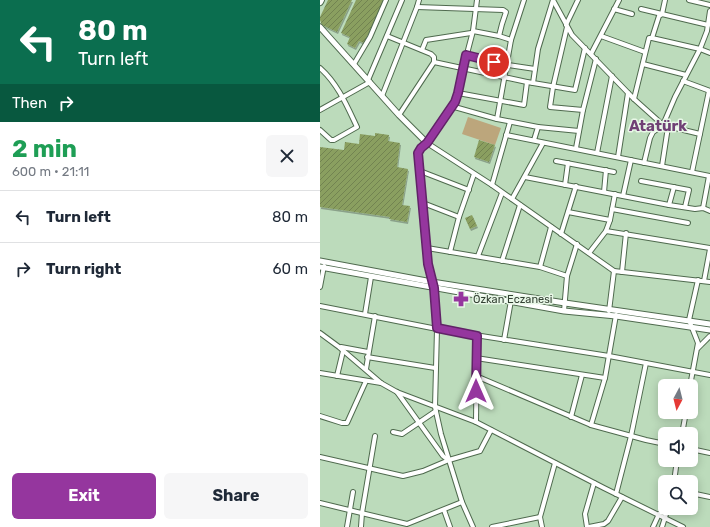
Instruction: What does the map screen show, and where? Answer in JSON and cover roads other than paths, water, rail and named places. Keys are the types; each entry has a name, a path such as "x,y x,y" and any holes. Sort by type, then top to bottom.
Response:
{"street":[{"path":"354,64 370,37 386,0"},
{"path":"320,110 343,98 369,81 402,0"},
{"path":"382,96 419,0"},
{"path":"473,527 462,502 449,460 436,409 435,368 437,328 433,285 428,264 418,153 427,143 458,93 477,8 477,0"},
{"path":"497,119 504,76 508,65 511,40 524,0"},
{"path":"553,0 572,35 634,99 663,125 700,134"},
{"path":"533,83 543,33 553,0"},
{"path":"578,0 567,26 550,107 583,110"},
{"path":"591,54 619,0"},
{"path":"634,99 649,38 652,38 659,16 662,14 665,0"},
{"path":"689,0 704,2 710,5"},
{"path":"417,7 503,10 506,12 499,36"},
{"path":"614,9 632,14"},
{"path":"640,9 708,25"},
{"path":"644,162 650,138 653,132 663,125 675,97 700,49 707,31 710,11"},
{"path":"320,27 399,115 427,143 492,185 614,271 710,282"},
{"path":"422,50 426,40 472,32 499,36 511,40"},
{"path":"387,36 431,54 434,58 434,62 399,115"},
{"path":"601,36 645,52"},
{"path":"652,38 700,49 710,53"},
{"path":"434,62 527,82 575,90 585,48"},
{"path":"466,55 508,65 535,69"},
{"path":"576,148 583,110 596,59"},
{"path":"643,64 686,75"},
{"path":"320,68 330,78 343,98 357,127 334,140 331,140 320,130"},
{"path":"597,153 612,76"},
{"path":"683,81 710,91 692,172"},
{"path":"458,93 524,105 527,82"},
{"path":"618,157 628,93"},
{"path":"451,106 510,122 538,127 579,131"},
{"path":"492,185 510,122"},
{"path":"534,140 538,127"},
{"path":"662,166 668,127"},
{"path":"506,135 709,176 703,208"},
{"path":"512,199 543,143"},
{"path":"624,196 631,160"},
{"path":"556,161 614,172"},
{"path":"565,185 568,163"},
{"path":"604,192 606,170"},
{"path":"420,171 469,190"},
{"path":"450,252 459,217 474,174"},
{"path":"525,177 669,205 695,209 703,208 710,211"},
{"path":"641,181 689,190 685,207"},
{"path":"562,234 576,186"},
{"path":"669,205 674,187"},
{"path":"478,256 502,193"},
{"path":"589,253 606,231 610,220 614,194"},
{"path":"423,203 459,217"},
{"path":"502,260 520,205"},
{"path":"612,209 688,223"},
{"path":"568,212 610,220"},
{"path":"540,267 551,226"},
{"path":"606,231 626,233 710,249 704,281"},
{"path":"622,272 626,233"},
{"path":"564,311 567,276 577,244"},
{"path":"427,248 540,267 567,276"},
{"path":"322,264 564,311 616,316 710,330"},
{"path":"322,264 371,277 512,295 710,324"},
{"path":"320,287 322,264"},
{"path":"609,316 614,271"},
{"path":"365,314 371,277"},
{"path":"692,379 698,343 689,320 698,280"},
{"path":"504,340 512,295"},
{"path":"320,306 477,336 609,356 710,375"},
{"path":"591,425 605,378 617,310"},
{"path":"366,369 375,316"},
{"path":"320,333 366,369 381,383 397,392 436,409 476,422 594,483 658,514"},
{"path":"476,422 477,336"},
{"path":"698,349 710,336"},
{"path":"339,347 435,368"},
{"path":"337,376 343,351"},
{"path":"476,358 605,378"},
{"path":"616,494 631,436 646,363"},
{"path":"320,373 381,383"},
{"path":"571,417 582,375"},
{"path":"476,376 591,425 658,442"},
{"path":"320,416 342,423 347,423 366,380"},
{"path":"397,392 443,456 449,460"},
{"path":"393,432 402,434 419,423 436,409"},
{"path":"320,457 403,476 423,471 449,460 480,451 491,430"},
{"path":"361,527 375,436"},
{"path":"698,450 710,453"},
{"path":"542,527 540,517 555,463"},
{"path":"594,483 585,514 588,527 608,522 622,497"},
{"path":"347,527 353,492"},
{"path":"698,494 710,497"},
{"path":"320,503 362,513 396,524 407,524 462,502"},
{"path":"444,510 450,527"},
{"path":"653,527 659,515"},
{"path":"661,515 683,527"},
{"path":"662,527 667,515"},
{"path":"492,527 540,517"}],"place":[{"name":"Özkan Eczanesi","path":"461,299"}],"district":[{"name":"Atatürk","path":"658,126"}]}
